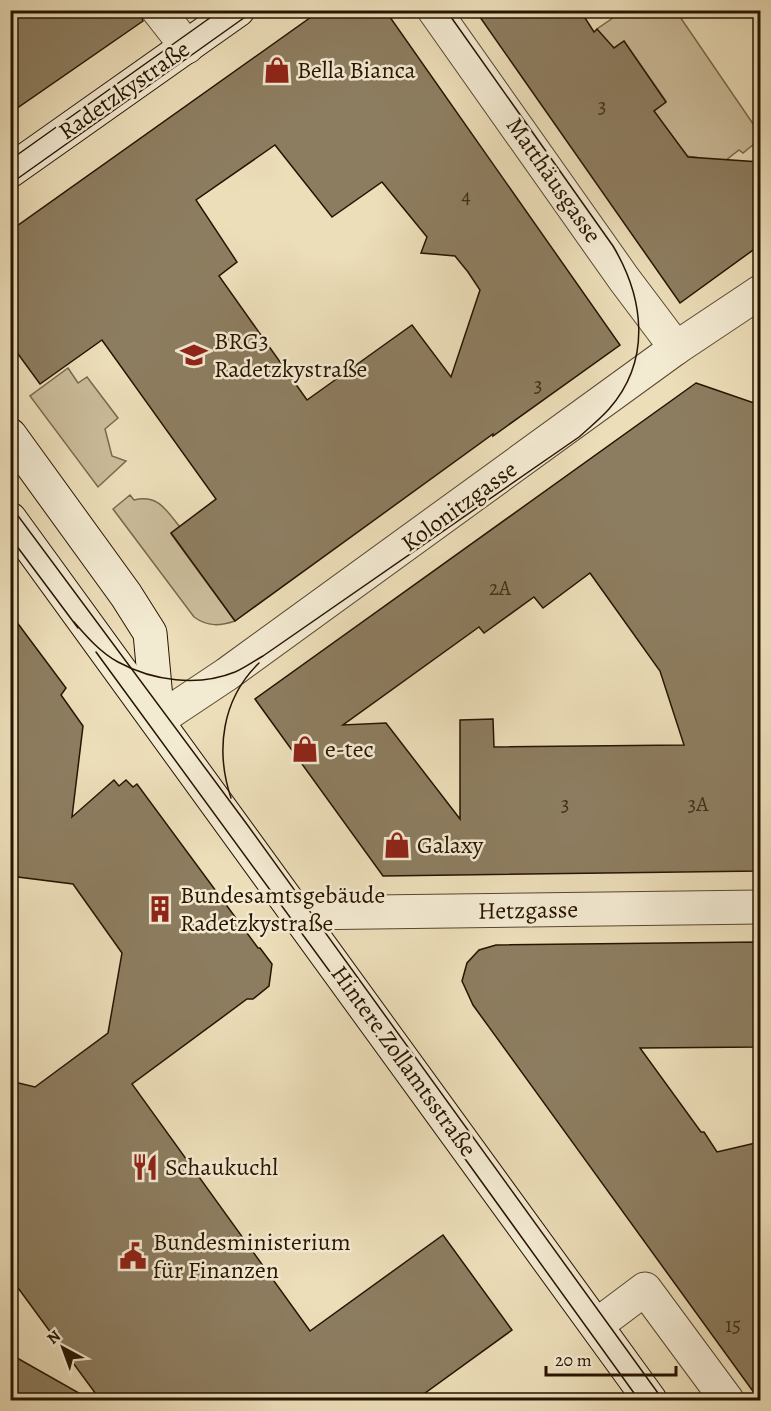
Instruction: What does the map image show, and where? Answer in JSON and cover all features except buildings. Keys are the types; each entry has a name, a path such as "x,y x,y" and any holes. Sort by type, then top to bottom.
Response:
{"street":[{"path":"158,10 187,47"},
{"name":"Radetzkystraße","path":"10,171 238,10"},
{"name":"Matthäusgasse","path":"434,10 676,348"},
{"name":"Kolonitzgasse","path":"158,720 227,674 676,348 760,292"},
{"path":"10,435 126,595 150,633 158,720"},
{"name":"Hintere Zollamtsstraße","path":"10,519 650,1401"},
{"name":"Hetzgasse","path":"296,913 760,907"},
{"path":"597,1325 645,1289 727,1401"}],"shaded area":[{"path":"623,11 676,11 760,134 760,139 743,153 739,150 712,171 701,158 686,156 654,111 666,101 624,41 612,49 597,29"},
{"path":"68,368 78,383 87,377 118,418 105,429 112,456 126,461 98,487 30,396"},
{"path":"130,495 134,500 155,501 180,527 171,534 235,621 214,625 204,623 194,617 113,509"}],"tram line":[{"path":"10,160 221,10"},
{"path":"10,184 255,10"},
{"path":"74,622 106,654 146,674 176,680 191,680 221,677 235,672 263,656 579,437 609,409 623,390 632,370 639,329 632,287 623,266 613,246 446,10"},
{"path":"10,505 246,823 663,1400"},
{"path":"10,537 78,628"},
{"path":"96,652 639,1400"},
{"path":"231,798 223,762 225,726 237,693 259,663"}],"place":[{"name":"Bella Bianca","path":"277,70"},
{"name":"BRG3 Radetzkystraße","path":"194,355"},
{"name":"e-tec","path":"305,749"},
{"name":"Galaxy","path":"397,845"},
{"name":"Bundesamtsgebäude Radetzkystraße","path":"160,909"},
{"name":"Schaukuchl","path":"145,1167"},
{"name":"Bundesministerium für Finanzen","path":"133,1256"}]}
